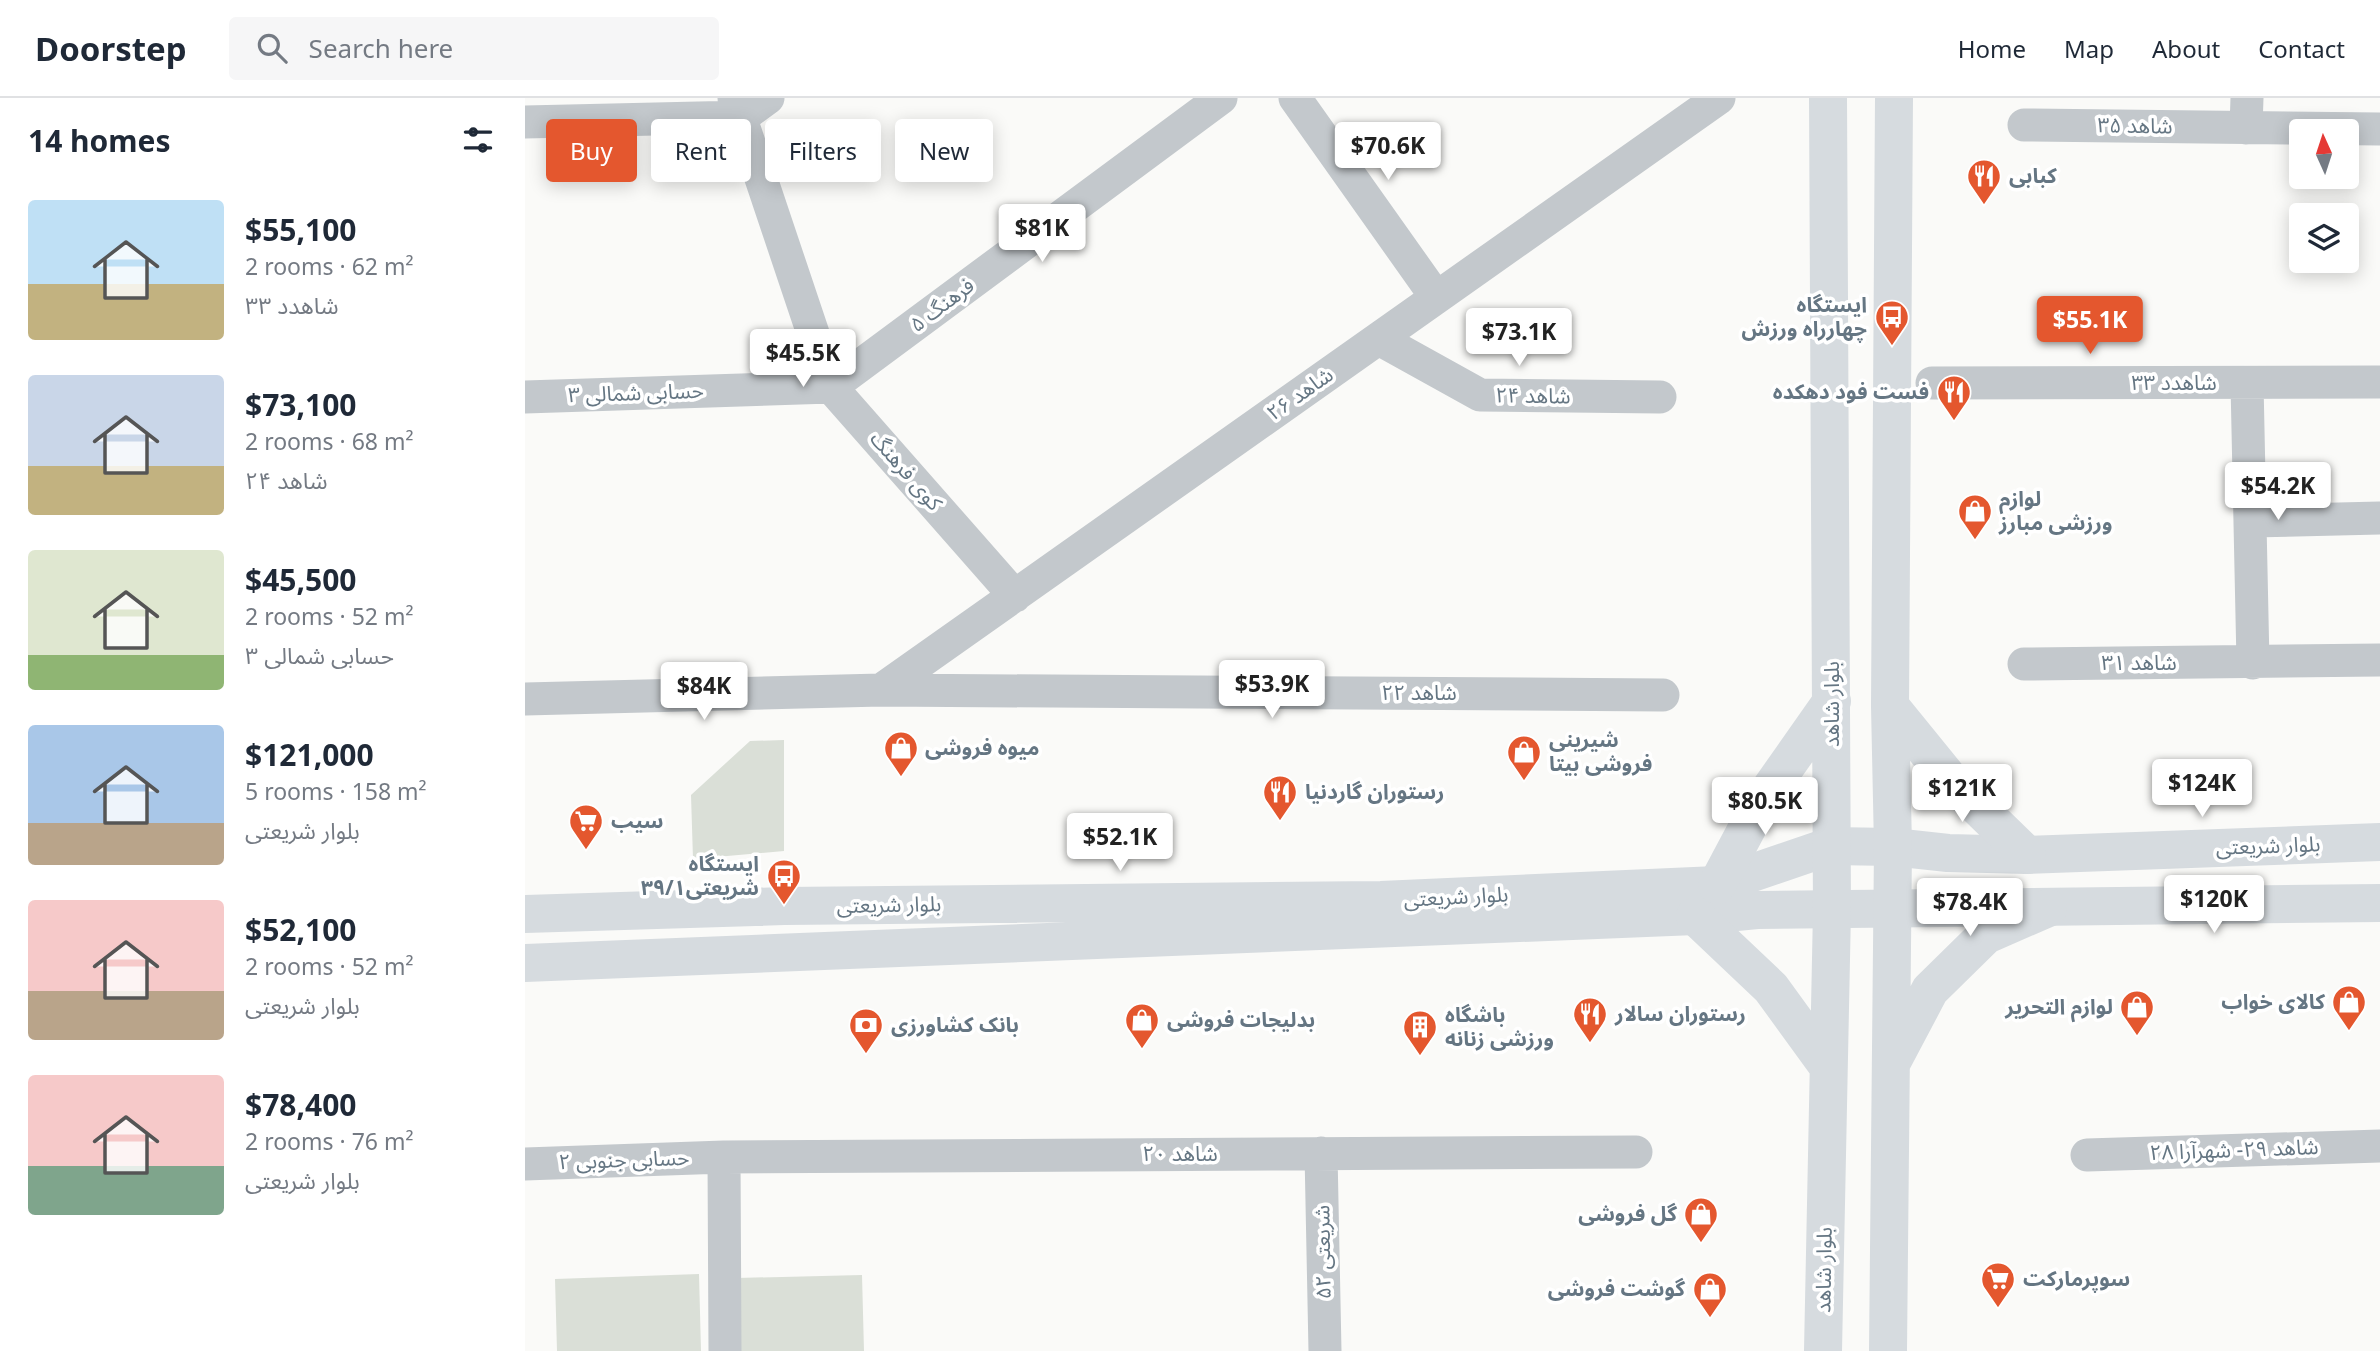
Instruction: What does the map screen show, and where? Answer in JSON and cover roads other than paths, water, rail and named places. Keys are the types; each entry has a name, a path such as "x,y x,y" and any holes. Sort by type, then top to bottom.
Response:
{"main road":[{"name":"بلوار شاهد","path":"1823,1351 1832,910 1828,98"},
{"path":"1888,1351 1893,847 1890,706 1894,98"},
{"path":"1717,885 1762,802 1832,701"},
{"path":"1890,706 1951,782 2027,855"},
{"name":"بلوار شریعتی","path":"525,914 784,906 1381,900 1717,885 1832,846 2027,855 2380,842"},
{"name":"بلوار شریعتی","path":"525,963 1695,916 1757,910 2380,903"},
{"path":"1890,1067 1930,990 1986,935 2048,908"},
{"path":"1695,916 1771,988 1827,1065"}],"street":[{"name":"فرهنگ ۵","path":"831,387 1221,98"},
{"path":"1295,98 1436,297"},
{"name":"شاهد ۲۶","path":"881,690 1719,98"},
{"name":"کوی فرهنگ","path":"748,104 831,387 1015,596"},
{"path":"525,122 748,104"},
{"name":"شاهد ۳۵","path":"2024,125 2247,113 2380,130"},
{"name":"شاهد ۲۴","path":"1379,339 1480,395 1660,397"},
{"name":"شاهدد ۳۳","path":"1933,383 2380,383"},
{"path":"2247,383 2253,663"},
{"name":"حسابی شمالی ۳","path":"525,397 831,387"},
{"path":"2251,521 2380,519"},
{"name":"شاهد ۳۱","path":"2024,664 2380,660"},
{"name":"شاهد ۲۲","path":"525,699 881,690 1663,695"},
{"name":"شاهد ۲۹- شهرآرا ۲۸","path":"2087,1155 2380,1146"},
{"name":"شاهد ۲۰","path":"724,1157 1636,1152"},
{"name":"شریعتی ۵۲","path":"1321,1153 1325,1351"},
{"path":"724,1157 725,1351"},
{"name":"حسابی جنوبی ۲","path":"525,1164 724,1157"}],"place":[{"name":"کبابی","path":"1984,206"},
{"name":"ایستگاه چهارراه ورزش","path":"1892,347"},
{"name":"فست فود دهکده","path":"1954,422"},
{"name":"لوازم ورزشی مبارز","path":"1975,541"},
{"name":"میوه فروشی","path":"901,778"},
{"name":"شیرینی فروشی بیتا","path":"1524,782"},
{"name":"رستوران گاردنیا","path":"1280,822"},
{"name":"سیب","path":"586,851"},
{"name":"ایستگاه شریعتی۳۹/۱","path":"784,906"},
{"name":"کالای خواب","path":"2349,1032"},
{"name":"لوازم التحریر","path":"2137,1037"},
{"name":"رستوران سالار","path":"1590,1044"},
{"name":"بدلیجات فروشی","path":"1142,1050"},
{"name":"بانک کشاورزی","path":"866,1055"},
{"name":"باشگاه ورزشی زنانه","path":"1420,1057"},
{"name":"گل فروشی","path":"1701,1244"},
{"name":"سوپرمارکت","path":"1998,1309"},
{"name":"گوشت فروشی","path":"1710,1319"}]}
